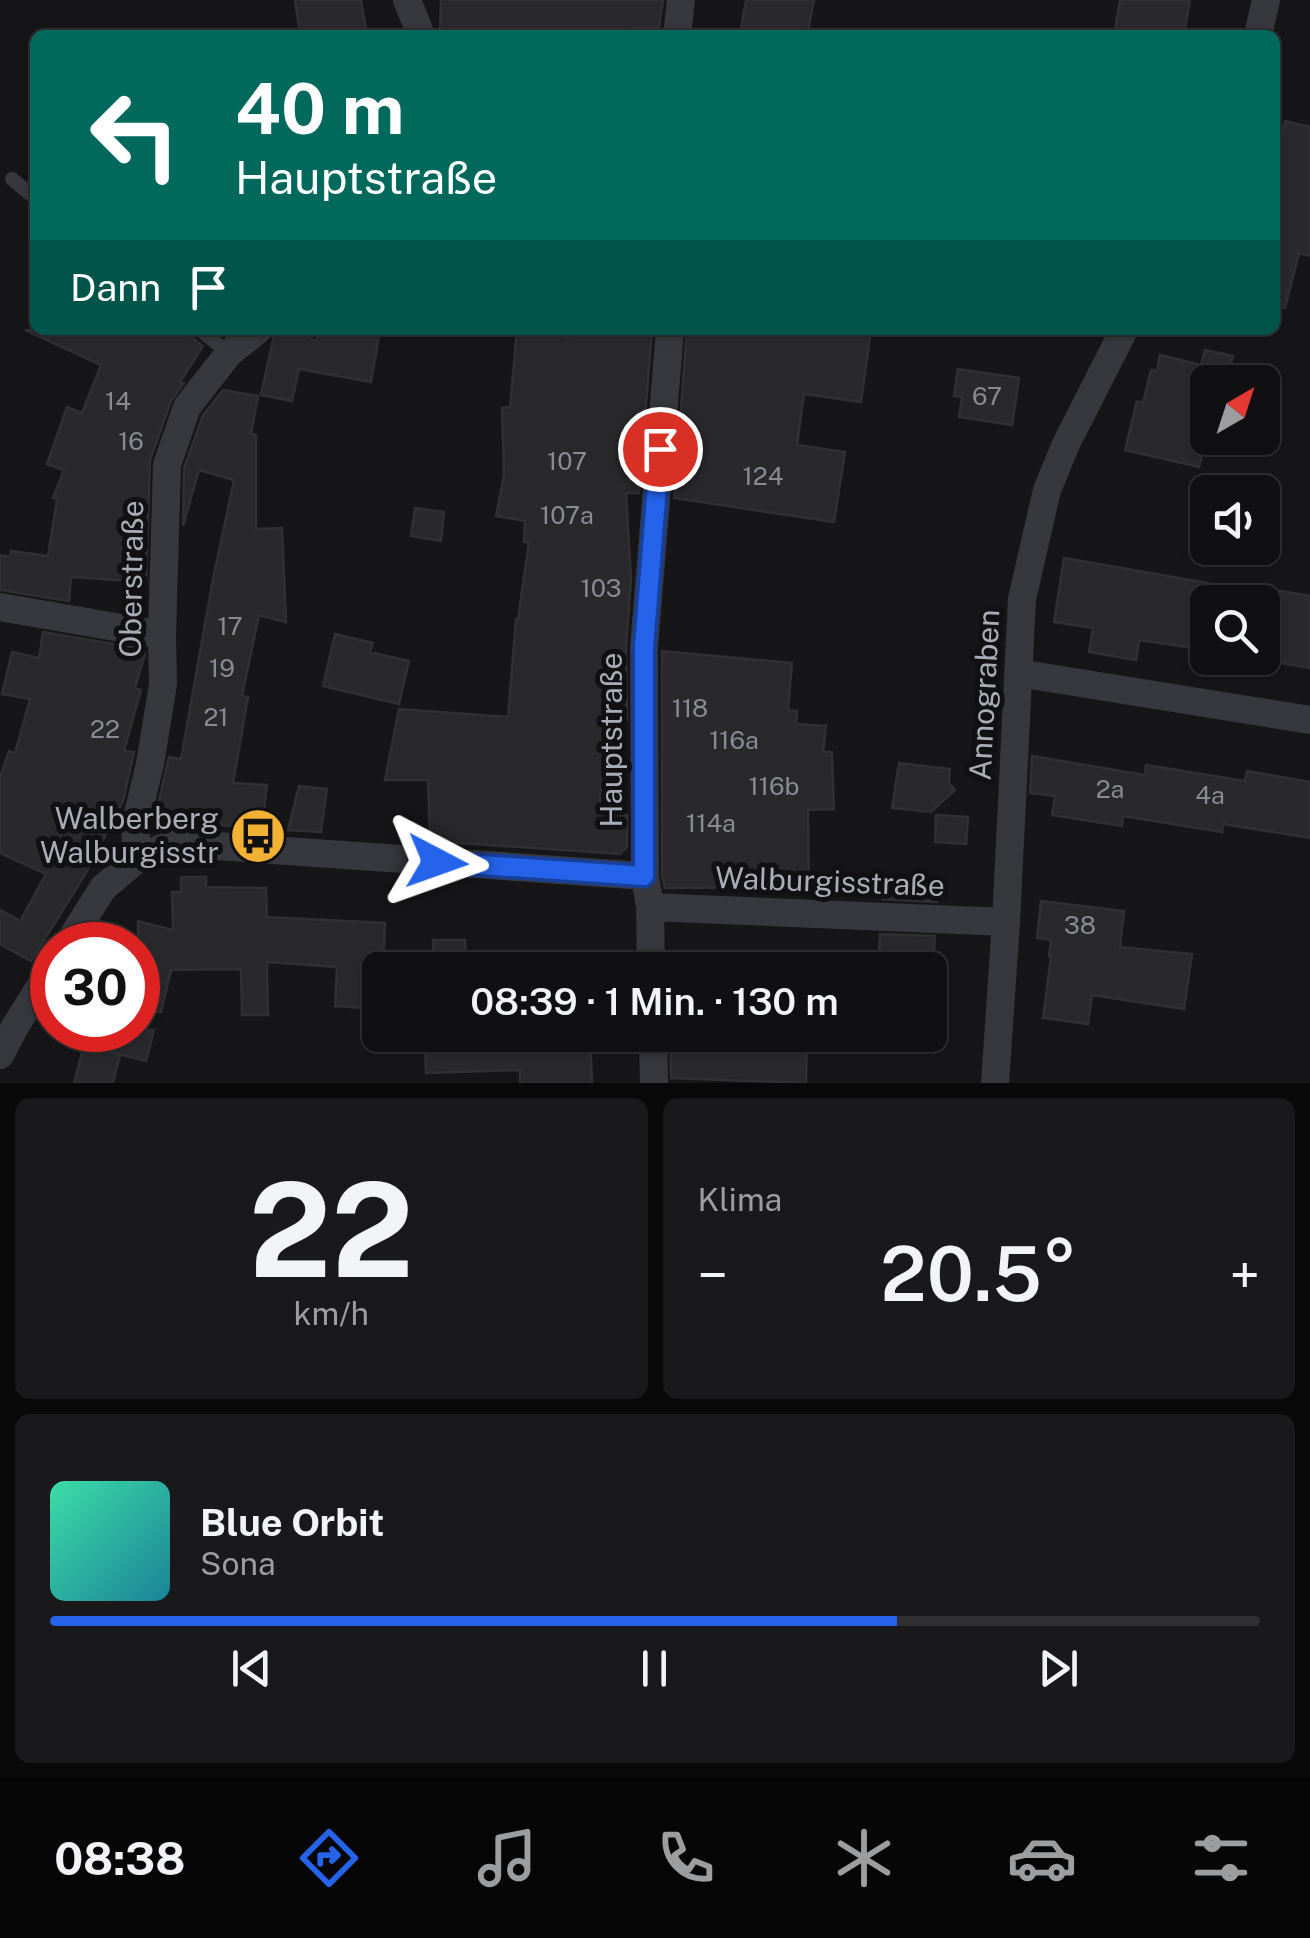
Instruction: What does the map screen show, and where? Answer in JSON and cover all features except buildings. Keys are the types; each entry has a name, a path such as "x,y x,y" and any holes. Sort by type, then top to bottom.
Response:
{"street":[{"path":"407,0 419,30"},
{"path":"677,30 682,0"},
{"path":"1259,30 1266,0"},
{"name":"Oberstraße","path":"137,859 135,826 163,684 167,465 186,407 229,353 252,335"},
{"name":"Hauptstraße","path":"651,952 650,906 644,876 644,647 670,335"},
{"name":"Annograben","path":"996,1083 1022,599 1047,490 1121,335"},
{"path":"0,607 162,635"},
{"path":"1018,673 1310,720"},
{"path":"82,922 103,888 137,859 173,843 644,876"},
{"name":"Walburgisstraße","path":"650,906 1006,922"},
{"path":"0,1055 30,1003"},
{"path":"653,1052 654,1083"}],"lane":[{"path":"12,180 30,194"},
{"path":"206,335 229,353"}],"place":[{"name":"Walberberg Walburgisstr","path":"258,836"}],"route":[{"path":"437,862 644,876 644,647 660,449"}]}
